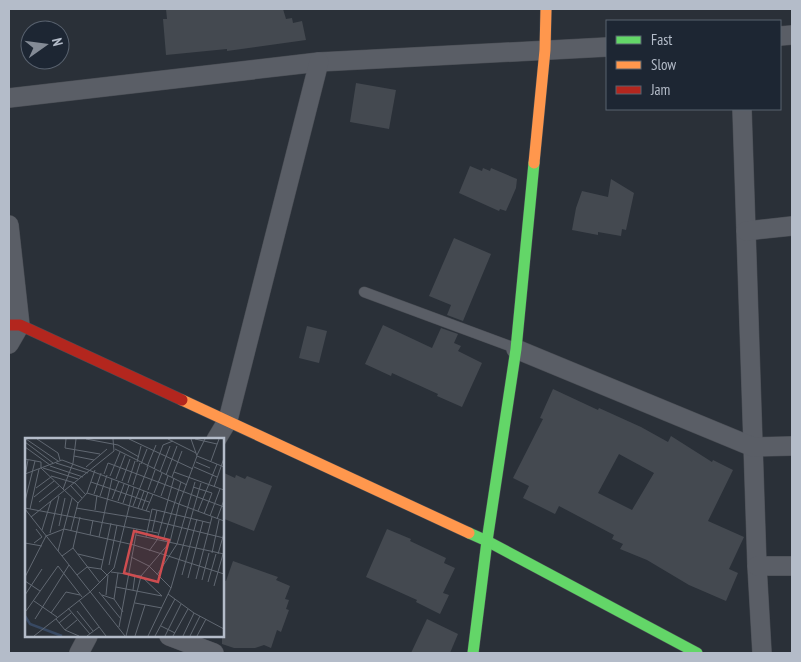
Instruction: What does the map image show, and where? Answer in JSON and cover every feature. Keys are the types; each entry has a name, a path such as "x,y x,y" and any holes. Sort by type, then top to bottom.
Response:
{"street":[{"path":"472,653 516,349 545,50 546,9"},
{"path":"9,98 319,62 606,47"},
{"path":"217,438 228,420 319,62"},
{"path":"742,110 757,566 762,653"},
{"path":"9,226 14,325 9,344"},
{"path":"746,231 792,226"},
{"path":"14,325 228,420 487,541 697,653"},
{"path":"516,349 753,447 792,446"},
{"path":"757,566 792,566"},
{"path":"79,653 87,637"},
{"path":"172,637 214,653"}],"lane":[{"path":"364,292 516,349"}],"building":[{"path":"166,9 283,9 286,19 292,18 293,23 302,21 306,40 227,51 227,49 166,55 163,19 167,19"},
{"path":"356,83 396,90 389,129 350,122"},
{"path":"470,166 482,171 483,168 490,171 491,168 517,179 516,188 506,211 500,209 499,211 459,193"},
{"path":"611,179 634,193 626,230 622,229 621,236 598,232 598,235 572,230 576,208 582,191 608,197"},
{"path":"454,238 491,254 463,321 447,315 451,305 429,296"},
{"path":"383,325 432,348 441,328 458,334 454,343 461,346 458,351 482,363 462,407 392,373 391,376 365,364"},
{"path":"307,326 327,331 319,363 299,358"},
{"path":"553,389 641,427 668,442 671,436 712,462 713,460 733,470 708,521 744,537 729,569 738,573 726,601 689,585 647,560 620,549 623,544 612,539 614,535 559,506 555,514 523,498 529,486 513,478 543,419 540,418","holes":["619,454 654,473 632,510 598,493"]},
{"path":"224,473 235,478 236,475 245,479 247,476 272,486 254,531 224,519"},
{"path":"387,529 411,539 410,541 446,558 444,563 455,568 443,593 449,595 440,614 416,602 417,600 366,577"},
{"path":"233,561 278,577 276,580 290,586 285,599 289,600 286,609 289,610 281,632 277,630 271,648 264,645 255,648 234,648 222,644 222,637 224,637 224,580 226,581"},
{"path":"427,619 458,634 450,653 411,653"}],"traffic: fast":[{"path":"473,653 487,541 516,349 534,163"},
{"path":"469,533 697,653"}],"traffic: slow":[{"path":"534,163 545,50 546,9"},
{"path":"182,400 469,533"}],"traffic: jam":[{"path":"9,325 20,325 182,400"}]}
